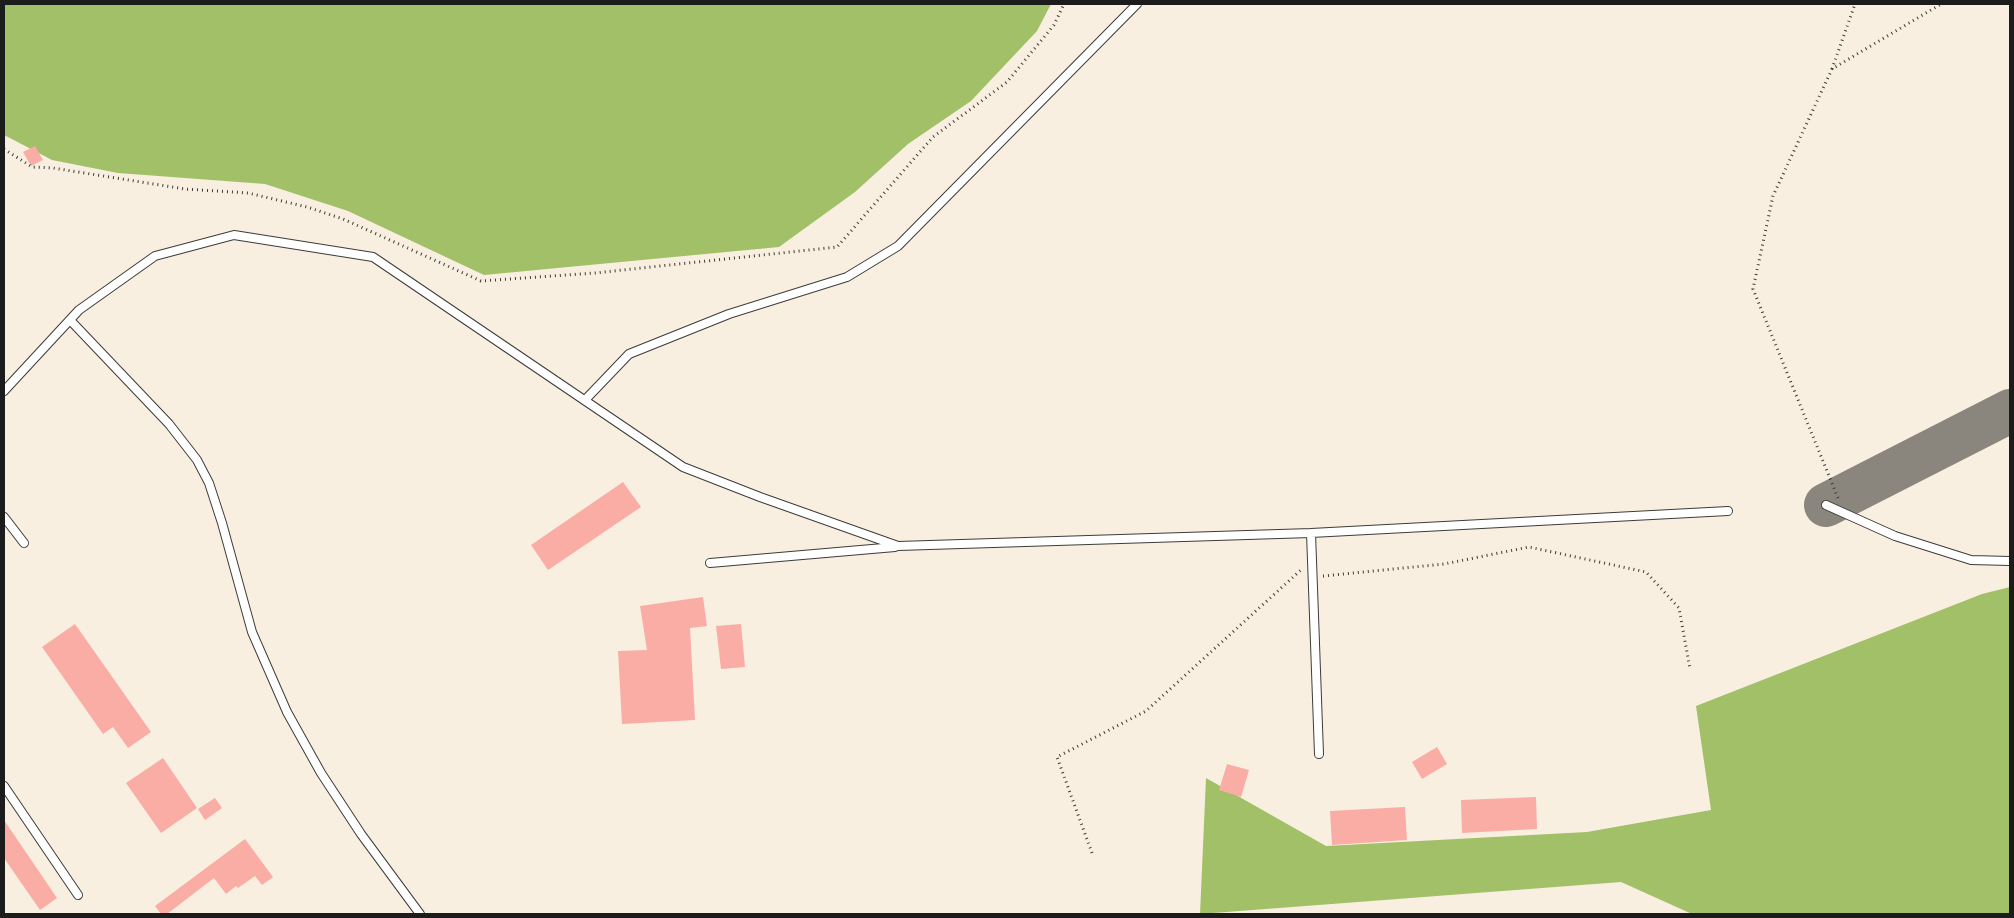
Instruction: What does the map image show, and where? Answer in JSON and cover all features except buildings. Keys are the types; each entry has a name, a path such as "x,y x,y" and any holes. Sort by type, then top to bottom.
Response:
{"lane":[{"path":"585,400 629,354 728,314 847,277 898,246 1137,4"},
{"path":"4,391 79,310 155,256 234,235 373,257 683,467 760,497 898,546"},
{"path":"70,320 169,424 196,460 209,483 220,515 252,632 287,712 321,773 361,834 420,914"},
{"path":"1826,505 1895,536 1971,560 2010,561"},
{"path":"710,564 898,546 1311,533 1728,511"},
{"path":"4,517 24,543"},
{"path":"1311,533 1319,754"},
{"path":"4,786 78,895"}],"path":[{"path":"4,149 32,167 52,168 185,189 248,193 307,207 343,220 481,281 595,273 837,247 933,137 1007,82 1054,25 1064,4"},
{"path":"1838,499 1754,289 1773,196 1832,69 1855,4"},
{"path":"1832,69 1941,4"},
{"path":"1312,577 1444,564 1530,547 1646,572 1679,608 1690,669"},
{"path":"1092,853 1056,757 1146,711 1312,560"}],"green space":[{"path":"4,4 1051,4 1037,31 971,101 908,144 855,192 779,247 484,275 348,211 265,184 118,173 52,160 6,136 4,137"},
{"path":"2010,587 2010,914 1692,914 1621,882 1200,914 1206,778 1326,846 1587,832 1711,810 1696,706 1982,594"}],"taxiway":[{"path":"1826,505 2010,411"}]}
